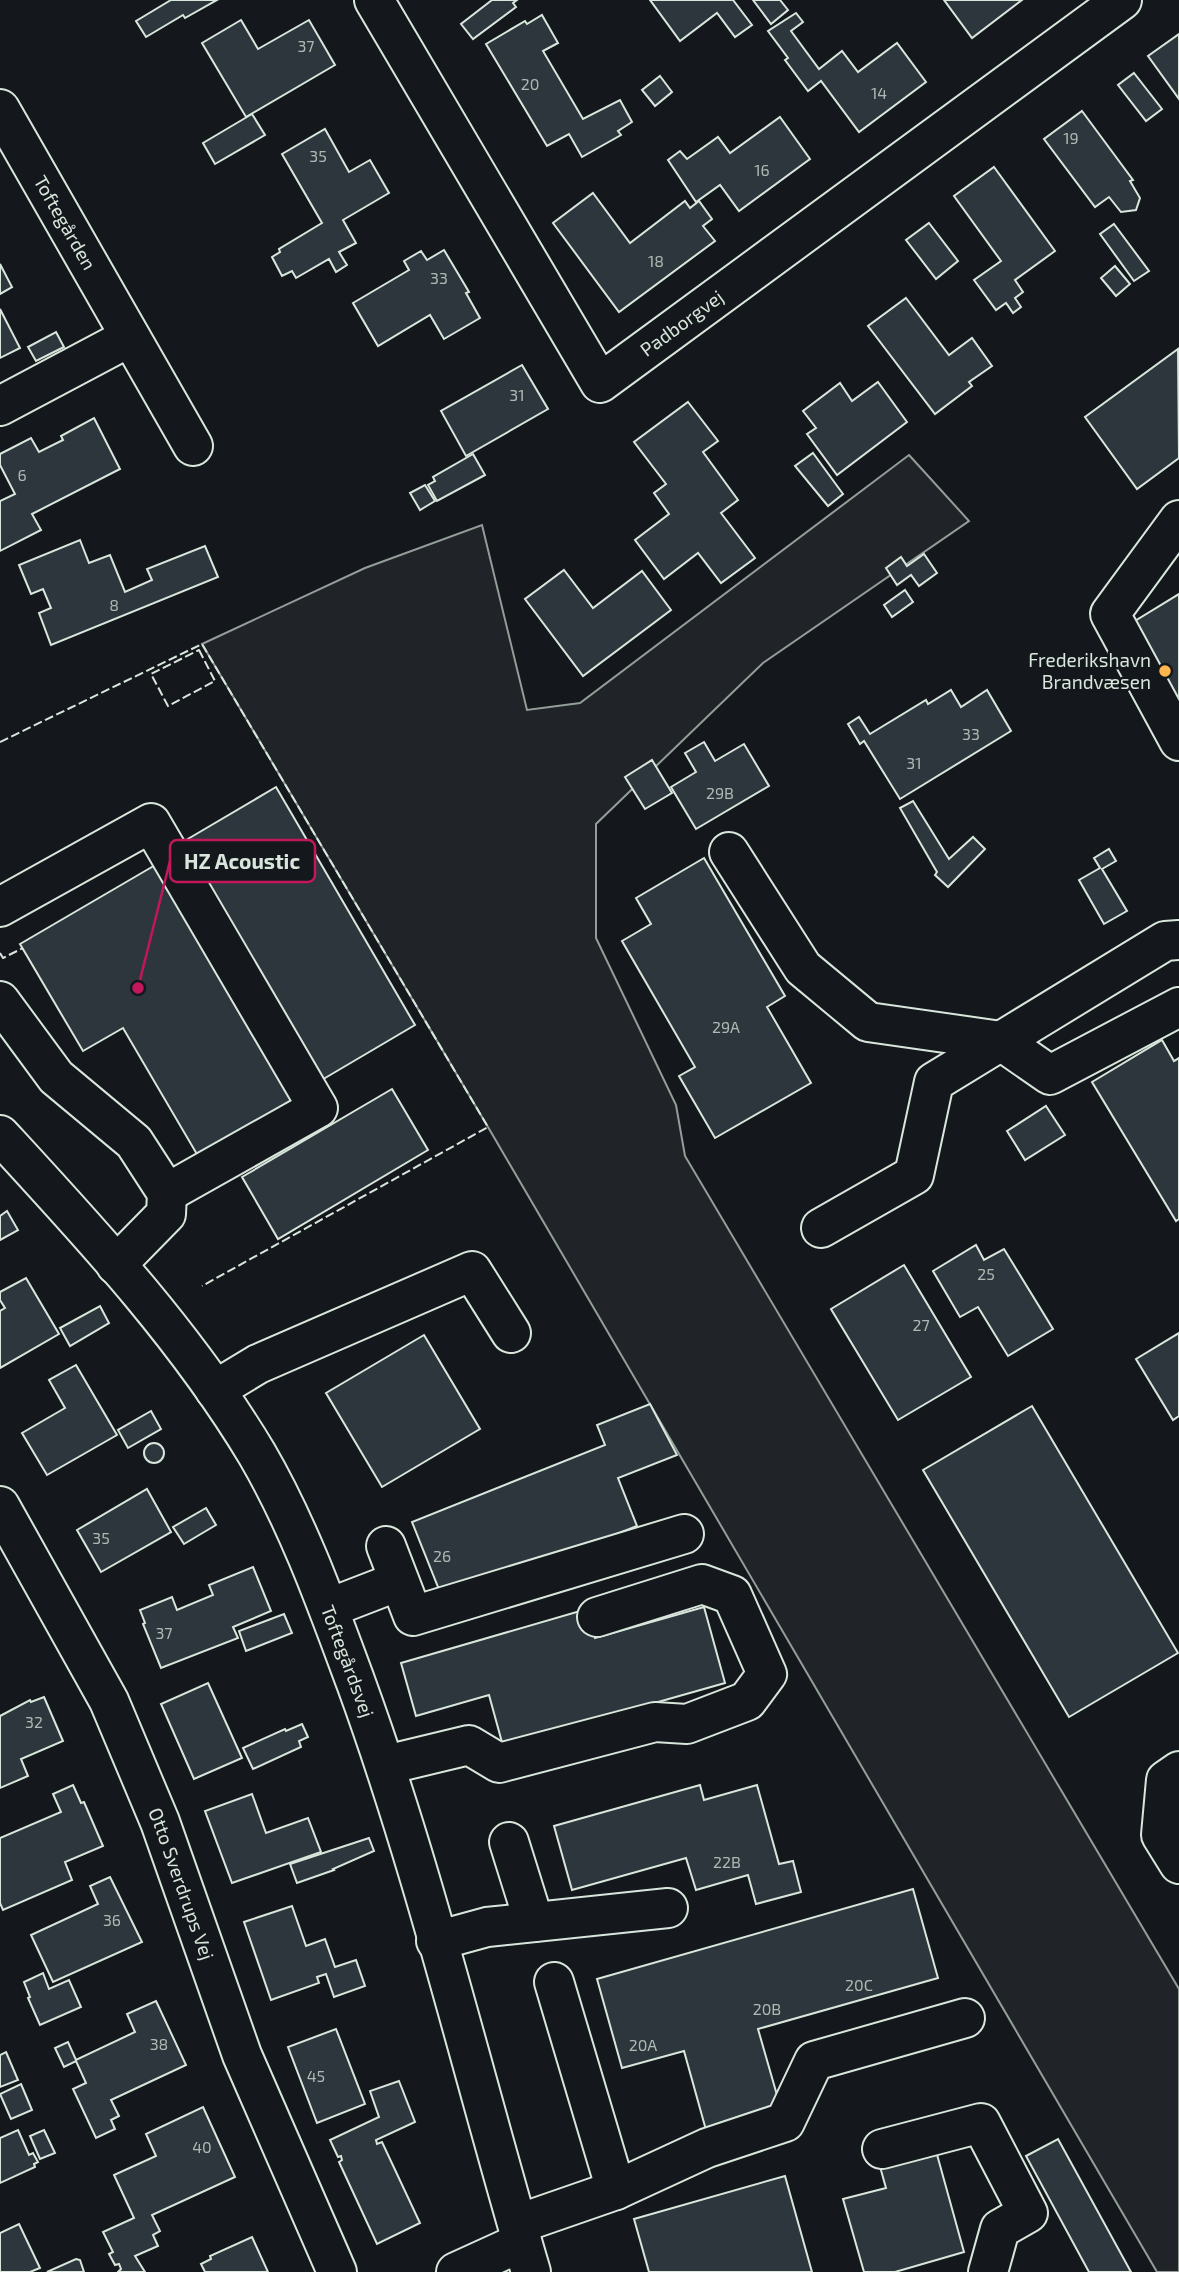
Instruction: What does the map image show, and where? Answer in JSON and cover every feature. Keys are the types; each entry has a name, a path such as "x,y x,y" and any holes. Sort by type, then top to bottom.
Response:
{"street":[{"name":"Padborgvej","path":"373,0 600,383 1122,0"},
{"name":"Toftegården","path":"0,109 193,446"},
{"path":"0,406 130,337"},
{"path":"1179,520 1110,614 1179,741"},
{"path":"0,907 151,823 318,1108 167,1193"},
{"path":"729,852 803,968 868,1022 1001,1041 1050,1075 1179,1007"},
{"path":"821,1228 914,1175 934,1082 1165,942 1179,940"},
{"path":"0,1001 56,1077 134,1142 167,1193 166,1214 116,1265"},
{"name":"Toftegårdsvej","path":"0,1135 88,1231 215,1390 257,1455 305,1548 386,1765 524,2246"},
{"path":"215,1390 258,1364 472,1271 511,1333"},
{"name":"Otto Sverdrups Vej","path":"0,1506 108,1701 160,1822 242,2055 337,2272"},
{"path":"329,1608 393,1564 413,1616 684,1534"},
{"path":"386,1765 469,1745 499,1763 655,1722 687,1724 747,1701 767,1674 732,1595 702,1584 597,1617"},
{"path":"1179,1772 1166,1780 1161,1835 1179,1864"},
{"path":"509,1842 534,1922"},
{"path":"436,1941 487,1927 668,1908"},
{"path":"554,1982 616,2190"},
{"path":"456,2272 524,2246 616,2190 707,2148 785,2123 814,2061 965,2018"},
{"path":"882,2149 981,2123 1028,2213 1000,2228 988,2272"}],"shaded area":[{"path":"909,455 969,521 763,663 596,824 596,938 676,1105 685,1156 1179,1989 1179,2272 1157,2272 488,1127 202,644 365,568 482,525 527,710 580,703"}],"building":[{"path":"171,0 217,0 185,18 183,15 146,37 136,21"},
{"path":"492,0 517,0 513,3 516,7 473,39 461,24"},
{"path":"650,0 733,0 752,25 735,37 717,13 680,41"},
{"path":"753,0 780,0 788,10 771,24"},
{"path":"944,0 1022,0 972,38"},
{"path":"796,13 803,22 791,31 819,69 842,51 858,72 897,43 926,82 859,132 821,81 808,91 768,31"},
{"path":"542,15 558,43 543,51 583,119 620,100 632,122 618,131 621,135 582,157 569,134 547,146 486,44 525,21 527,24"},
{"path":"241,20 258,49 309,20 335,65 246,117 202,43"},
{"path":"1179,34 1179,99 1148,56"},
{"path":"1134,73 1162,109 1146,121 1118,85"},
{"path":"660,76 672,92 655,106 642,90"},
{"path":"1082,111 1133,180 1130,181 1140,198 1136,210 1121,212 1109,197 1095,207 1044,139"},
{"path":"252,114 265,135 215,164 203,143"},
{"path":"780,117 810,159 739,211 720,185 696,202 668,160 680,151 687,159 718,137 730,153"},
{"path":"325,129 349,172 370,160 389,193 343,220 356,243 339,252 347,265 336,272 329,259 296,278 292,271 282,276 272,257 280,252 279,249 322,223 282,154"},
{"path":"994,167 1055,251 1015,280 1023,292 1015,298 1021,307 1013,313 1006,303 996,310 974,280 1001,261 954,196"},
{"path":"593,193 630,243 685,201 690,208 699,201 712,219 703,226 715,241 619,312 553,223"},
{"path":"929,223 958,261 936,279 906,240"},
{"path":"1114,224 1149,271 1134,281 1100,234"},
{"path":"444,250 469,292 466,293 480,318 444,339 430,315 378,346 353,303 409,270 404,261 421,251 427,260"},
{"path":"0,264 12,287 0,294"},
{"path":"1115,266 1130,284 1116,296 1101,278"},
{"path":"906,298 949,355 972,338 992,366 969,382 972,386 935,414 868,326"},
{"path":"0,309 20,348 0,358"},
{"path":"56,332 64,347 36,361 28,347"},
{"path":"1178,349 1179,458 1137,489 1085,417"},
{"path":"522,365 548,409 466,456 441,411"},
{"path":"878,382 907,422 837,475 807,434 816,428 803,411 840,383 852,401"},
{"path":"688,402 718,441 703,452 738,500 721,513 755,558 721,583 698,553 664,579 635,540 669,514 654,493 666,484 634,442"},
{"path":"94,418 120,469 32,514 41,530 0,551 0,501 15,494 0,465 0,454 31,438 39,452 63,440 61,436"},
{"path":"813,453 843,494 828,506 795,466"},
{"path":"473,454 485,475 437,501 428,485 435,481 433,477"},
{"path":"425,485 435,501 420,510 410,493"},
{"path":"80,540 89,563 110,555 125,592 152,580 147,569 205,546 218,577 51,645 39,613 51,608 43,589 31,594 19,565"},
{"path":"924,554 937,573 919,586 911,575 897,585 886,568 901,557 907,566"},
{"path":"564,570 593,608 642,571 671,610 583,676 525,599"},
{"path":"905,590 913,602 892,617 884,605"},
{"name":"Frederikshavn Brandvæsen","path":"1179,594 1179,716 1125,627"},
{"path":"951,690 961,707 987,690 1011,731 900,799 864,741 860,744 848,724 859,717 870,734 926,700 928,704"},
{"path":"704,742 715,761 744,744 769,786 696,829 671,787 696,772 685,753"},
{"path":"652,760 672,793 645,809 625,777"},
{"path":"276,787 415,1025 320,1081 181,843"},
{"path":"913,801 949,859 973,837 985,849 948,887 935,875 937,872 900,808"},
{"path":"1109,849 1116,861 1102,869 1127,911 1104,924 1079,880 1100,868 1094,858"},
{"path":"704,858 785,996 767,1007 811,1083 715,1138 679,1076 695,1067 622,941 651,924 636,898"},
{"path":"157,864 294,1099 198,1156 123,1028 83,1051 20,944"},
{"path":"1162,1040 1174,1061 1179,1058 1179,1219 1176,1221 1092,1082"},
{"path":"392,1089 428,1150 278,1239 242,1177"},
{"path":"1046,1106 1065,1135 1025,1160 1007,1131"},
{"path":"7,1211 18,1230 0,1240 0,1216"},
{"path":"976,1245 984,1260 1004,1249 1053,1329 1008,1356 978,1307 960,1317 933,1271"},
{"path":"904,1265 971,1377 898,1420 831,1309"},
{"path":"26,1278 59,1334 0,1368 0,1311 5,1308 0,1300 0,1292"},
{"path":"100,1306 109,1323 70,1346 60,1328"},
{"path":"1179,1333 1179,1416 1173,1420 1136,1359"},
{"path":"424,1335 480,1429 382,1487 326,1393"},
{"path":"76,1365 117,1435 47,1475 22,1433 65,1408 49,1380"},
{"path":"650,1404 677,1455 618,1478 637,1526 444,1602 412,1522 605,1445 597,1425"},
{"path":"1032,1406 1178,1653 1069,1717 923,1470"},
{"path":"151,1411 161,1429 128,1448 118,1430"},
{"path":"154,1443 161,1446 164,1453 161,1460 154,1463 147,1460 144,1453 147,1446"},
{"path":"147,1489 171,1532 101,1572 77,1530"},
{"path":"206,1508 216,1525 184,1544 173,1527"},
{"path":"253,1567 271,1611 233,1627 238,1638 161,1668 140,1610 172,1597 177,1610 213,1595 209,1585"},
{"path":"704,1607 725,1683 503,1746 489,1695 416,1716 401,1663 587,1609 595,1638"},
{"path":"284,1614 292,1633 246,1651 239,1631"},
{"path":"208,1683 242,1758 194,1779 161,1704"},
{"path":"44,1697 63,1741 21,1759 28,1776 0,1788 0,1716 30,1700 31,1702"},
{"path":"302,1724 308,1737 299,1741 301,1747 253,1769 243,1748"},
{"path":"73,1785 81,1803 84,1802 103,1846 65,1862 72,1880 3,1910 0,1903 0,1838 61,1812 53,1794"},
{"path":"700,1785 704,1800 757,1785 779,1864 793,1861 801,1892 756,1904 748,1875 696,1890 686,1858 572,1890 554,1826"},
{"path":"252,1794 266,1833 308,1818 321,1852 232,1883 205,1811"},
{"path":"369,1838 374,1851 334,1870 297,1883 290,1864"},
{"path":"110,1877 142,1942 53,1982 31,1935 98,1904 90,1886"},
{"path":"913,1889 938,1978 758,2029 781,2109 706,2130 684,2051 622,2068 597,1979"},
{"path":"292,1906 306,1946 325,1939 335,1967 356,1960 365,1986 334,1997 326,1974 317,1977 319,1983 271,2000 244,1922"},
{"path":"43,1973 49,1989 69,1980 81,2007 40,2025 24,1982"},
{"path":"156,2001 186,2065 111,2100 119,2116 111,2120 115,2129 96,2138 73,2089 86,2083 76,2061 64,2067 55,2048 68,2042 76,2060 135,2032 127,2014"},
{"path":"336,2029 365,2104 317,2123 288,2047"},
{"path":"6,2052 18,2080 0,2087 0,2055"},
{"path":"399,2081 415,2122 376,2140 377,2144 382,2142 420,2223 377,2244 339,2162 342,2160 341,2156 338,2157 330,2140 379,2117 370,2091"},
{"path":"21,2084 32,2110 11,2119 0,2094"},
{"path":"203,2107 235,2177 152,2215 160,2231 153,2235 158,2246 135,2256 145,2272 118,2272 121,2269 119,2264 115,2265 109,2254 113,2252 103,2232 134,2218 114,2175 156,2156 146,2134"},
{"path":"18,2130 29,2155 33,2153 38,2162 34,2164 35,2167 0,2183 0,2138"},
{"path":"44,2130 55,2153 40,2159 30,2136"},
{"path":"1058,2139 1131,2272 1089,2272 1026,2156"},
{"path":"933,2140 964,2252 895,2272 864,2272 843,2199 886,2188 877,2156"},
{"path":"785,2176 812,2272 649,2272 634,2219"},
{"path":"19,2224 40,2268 30,2272 0,2272 0,2233"},
{"path":"252,2237 268,2272 205,2272 201,2264 211,2259 210,2256"},
{"path":"76,2259 80,2260 84,2272 47,2272"}],"fence":[{"path":"0,742 202,644 488,1127 202,1286"},
{"path":"199,650 215,681 168,706 151,674 199,650"},
{"path":"0,953 3,958 23,948"}],"place":[{"name":"Frederikshavn Brandvæsen","path":"1165,671"},
{"name":"HZ Acoustic","path":"138,988"}]}
